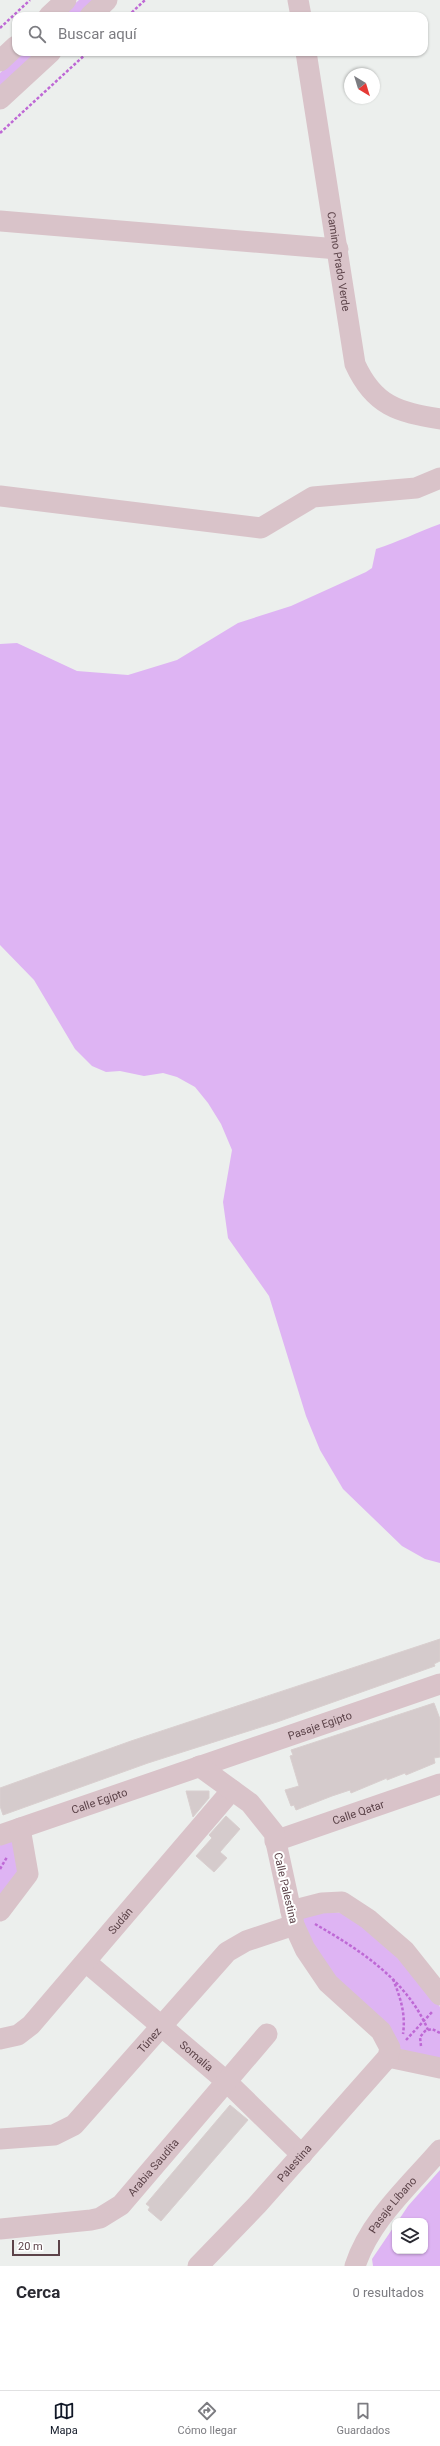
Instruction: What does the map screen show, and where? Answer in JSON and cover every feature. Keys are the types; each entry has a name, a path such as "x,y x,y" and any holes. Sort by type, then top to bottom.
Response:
{"street":[{"path":"53,12 66,0"},
{"path":"94,12 107,0"},
{"path":"298,0 300,12"},
{"path":"0,61 12,50"},
{"path":"0,99 47,56"},
{"name":"Camino Prado Verde","path":"307,56 338,249 352,353 360,374 374,393 394,408 406,413 440,419"},
{"path":"0,221 338,249"},
{"path":"0,496 261,528 314,497 416,488 440,478"},
{"name":"Pasaje Egipto","path":"199,1766 440,1684"},
{"name":"Calle Palestina","path":"199,1766 250,1803 274,1833 292,1918 305,1949 328,1982 381,2031 390,2048 388,2057"},
{"name":"Calle Egipto","path":"0,1835 199,1766"},
{"name":"Calle Qatar","path":"276,1841 440,1784"},
{"name":"Sudán","path":"0,2039 18,2035 31,2025 232,1790"},
{"path":"0,1911 28,1874 20,1828"},
{"name":"Túnez","path":"0,2139 54,2135 74,2125 227,1952 246,1940 322,1903 342,1902 368,1919 405,1951 437,2002"},
{"name":"Somalía","path":"86,1962 160,2028 227,2082 302,2155"},
{"name":"Arabia Saudita","path":"0,2229 91,2220 110,2212 121,2205 267,2034"},
{"path":"388,2057 440,2068"},
{"name":"Palestina","path":"198,2266 302,2155 388,2057"},
{"name":"Pasaje Líbano","path":"355,2266 361,2247 377,2223 440,2150"}],"path":[{"path":"17,12 30,0"},
{"path":"132,12 145,0"},
{"path":"0,28 12,17"},
{"path":"0,133 84,56"},
{"path":"315,1924 341,1939 392,1976 424,2021 428,2030"},
{"path":"392,1976 402,2005 405,2021 402,2044 424,2021 437,2002"},
{"path":"424,2050 420,2044 420,2037 428,2030 436,2030 440,2034"}],"shaded area":[{"path":"79,0 96,0 82,12 66,12"},
{"path":"19,56 35,56 0,87 0,73"},
{"path":"440,524 440,1563 425,1559 402,1546 343,1489 320,1450 306,1416 269,1296 228,1238 223,1202 232,1150 221,1124 208,1103 195,1087 177,1077 163,1073 144,1076 120,1071 106,1072 92,1066 75,1049 34,980 0,945 0,644 17,643 77,671 128,675 177,660 238,623 291,606 366,572 372,568 376,549"},
{"path":"11,1839 23,1862 0,1905 0,1843"},
{"path":"308,1911 351,1913 423,1981 440,2007 440,2064 401,2054 332,1976 299,1923"},
{"path":"440,2170 440,2266 373,2266 372,2259 392,2229 392,2254 428,2254 428,2218 400,2218 408,2206"}],"building":[{"path":"440,1639 440,1661 434,1664 435,1666 277,1722 148,1763 3,1815 0,1806 0,1788 131,1741"},
{"path":"434,1703 440,1719 440,1757 434,1758 435,1763 406,1775 405,1773 387,1780 387,1778 351,1793 350,1790 296,1810 294,1805 291,1806 285,1790 299,1786 290,1756 293,1755 291,1750"},
{"path":"186,1791 209,1791 209,1798 193,1817"},
{"path":"226,1816 240,1829 220,1852 227,1858 214,1872 196,1856 212,1838 209,1835"},
{"path":"230,2105 248,2120 161,2221 148,2210 150,2207 146,2204"}]}
